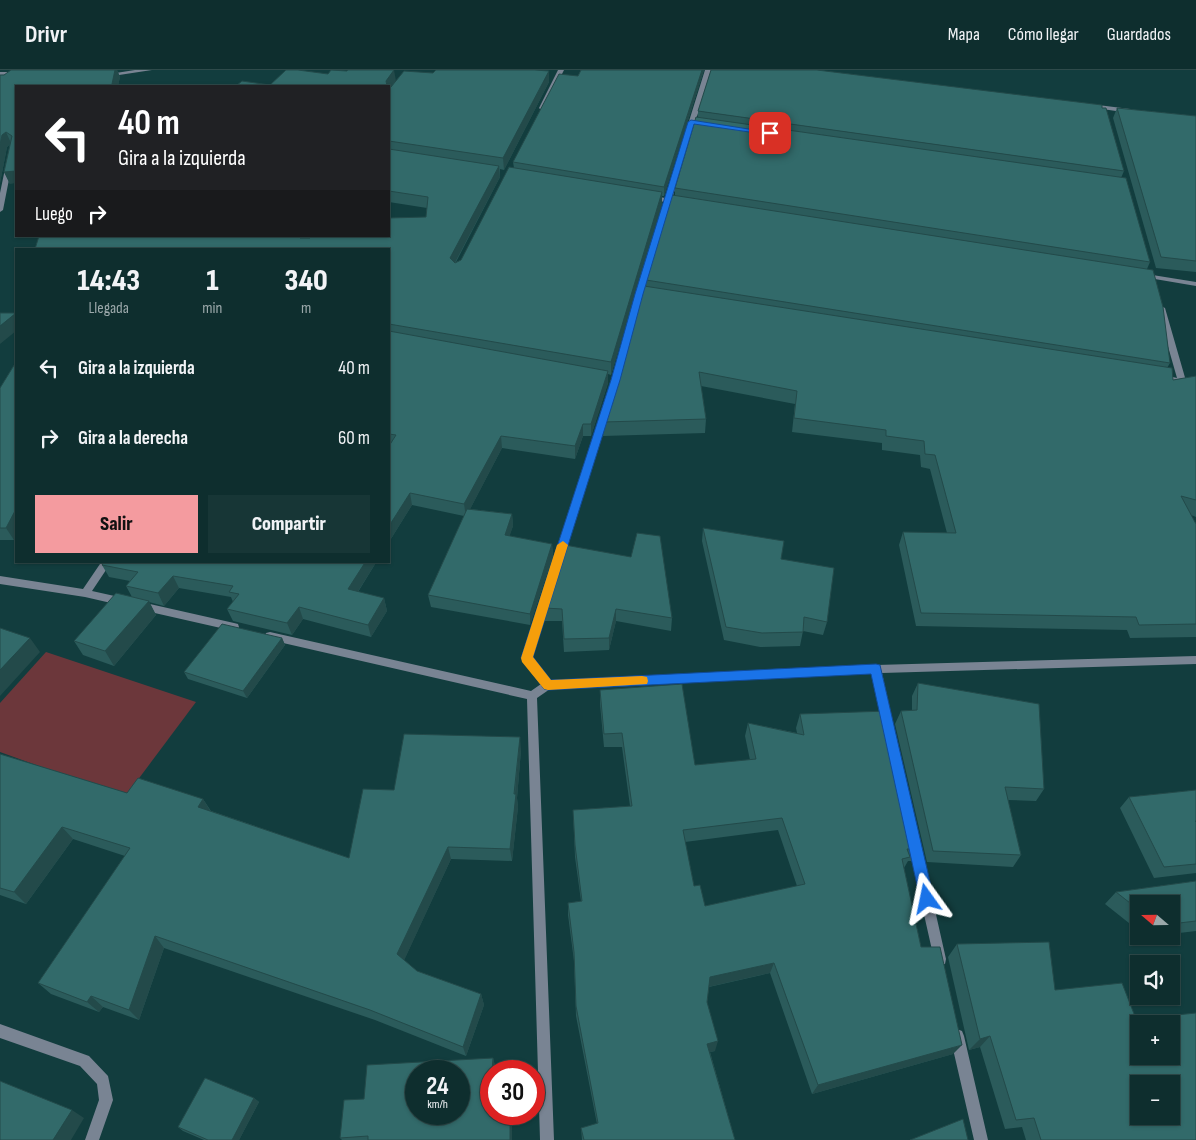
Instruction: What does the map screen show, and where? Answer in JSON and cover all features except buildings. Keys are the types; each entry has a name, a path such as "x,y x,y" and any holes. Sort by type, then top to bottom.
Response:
{"street":[{"path":"102,75 149,70"},
{"path":"539,114 561,70"},
{"path":"548,686 526,658 615,380 667,200 708,70"},
{"path":"0,74 24,74"},
{"path":"1085,105 1141,112"},
{"path":"1105,108 1107,117"},
{"path":"691,122 701,123"},
{"path":"0,210 10,156"},
{"path":"639,196 696,205"},
{"path":"1149,267 1154,286"},
{"path":"1132,273 1196,284"},
{"path":"639,294 648,295"},
{"path":"1153,376 1182,381 1157,296"},
{"path":"606,378 615,380"},
{"path":"85,593 105,563"},
{"path":"0,580 85,593 240,629"},
{"path":"260,633 532,696 548,686 876,669 1196,660"},
{"path":"876,669 890,736"},
{"path":"532,696 547,1140"},
{"path":"910,822 944,976"},
{"path":"954,1024 981,1140"},
{"path":"0,1031 84,1061 103,1081 106,1100 92,1140"}],"shaded area":[{"path":"46,652 196,702 125,797 0,752 0,703"}],"slow traffic":[{"path":"563,545 526,658 548,686 642,681"}],"route":[{"path":"770,133 691,122 615,380 526,658 548,686 876,669 927,899"}]}
